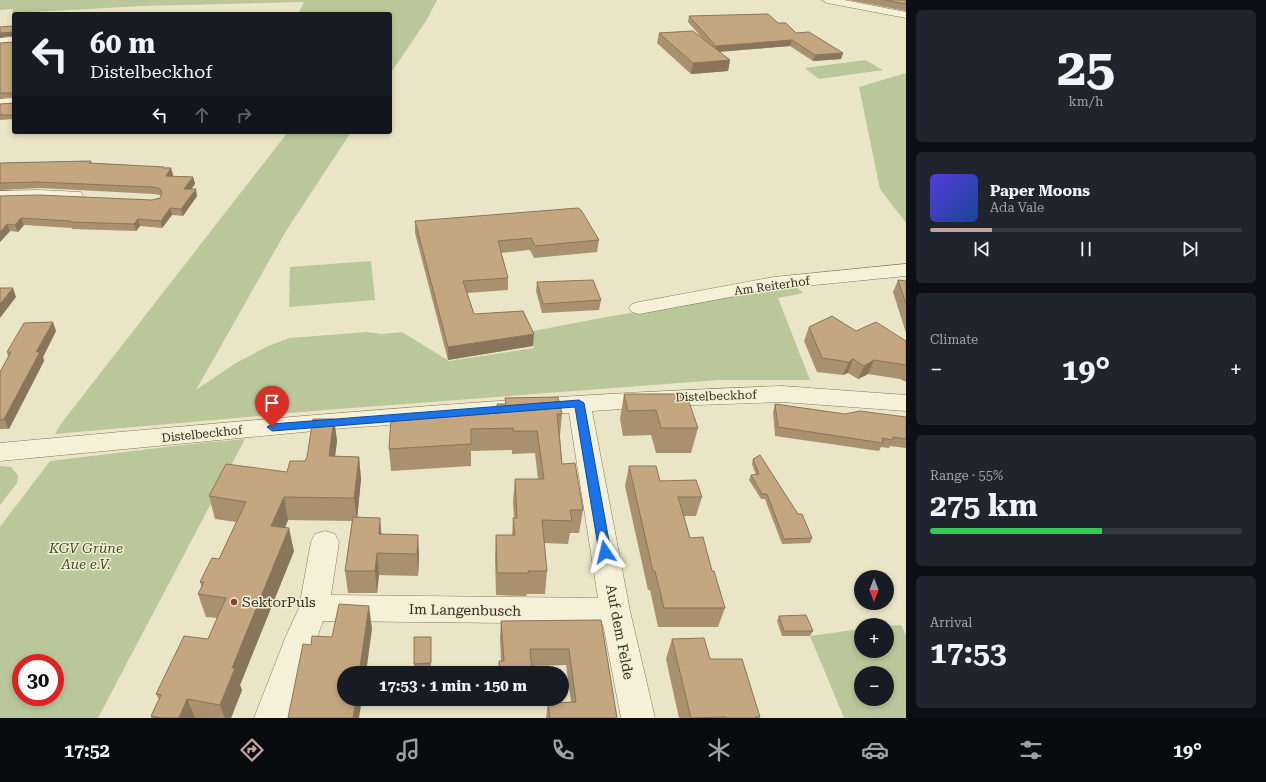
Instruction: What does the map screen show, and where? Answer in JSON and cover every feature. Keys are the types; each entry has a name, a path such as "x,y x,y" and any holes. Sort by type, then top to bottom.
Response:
{"street":[{"path":"827,0 906,15"},
{"path":"0,42 12,41"},
{"path":"0,103 12,102"},
{"path":"0,196 40,195 93,197"},
{"name":"Am Reiterhof","path":"639,308 774,283 906,270"},
{"name":"Distelbeckhof","path":"0,452 345,420 668,398 782,394 828,396 906,403"},
{"name":"Auf dem Felde","path":"579,403 615,611 638,718"},
{"path":"271,718 301,636 314,608 325,542"},
{"name":"Im Langenbusch","path":"314,608 615,611"}],"green space":[{"path":"0,0 437,0 426,21 392,71 392,12 299,12 304,2 143,6 31,12 12,12 13,9 0,10"},
{"path":"865,60 883,70 819,79 805,68"},
{"path":"906,73 906,223 880,189 859,87"},
{"path":"286,134 350,134 286,231 196,390 236,363 268,346 290,338 367,332 382,334 402,332 449,361 534,348 528,332 794,285 803,293 778,298 810,380 719,380 325,410 55,434 60,425"},
{"path":"371,261 375,300 289,307 290,267"},
{"name":"KGV Grüne Aue e.V.","path":"245,439 98,718 0,718 0,527 50,461"},
{"path":"0,466 11,467 18,475 17,483 0,505"},
{"path":"901,625 906,635 906,718 844,718 810,636 854,630 854,658 894,658 894,626"}],"building":[{"path":"884,0 906,0 906,4"},
{"path":"768,14 778,23 786,23 796,33 809,32 843,53 815,55 792,40 716,46 689,16"},
{"path":"12,26 12,32 0,33 0,27"},
{"path":"693,31 730,60 693,63 659,33"},
{"path":"12,42 12,93 0,93 0,43"},
{"path":"12,103 12,115 0,115 0,104"},
{"path":"91,161 89,163 171,168 166,176 193,177 184,189 196,189 181,209 170,208 161,221 138,219 134,224 70,222 71,221 21,218 15,225 7,224 0,232 0,196 38,195 152,200 160,198 162,193 159,188 152,187 38,182 0,183 0,163"},
{"path":"578,208 581,210 599,240 535,246 531,238 498,241 508,278 463,281 474,314 523,311 534,334 448,347 415,221"},
{"path":"593,280 601,300 543,304 537,282"},
{"path":"898,280 906,281 906,304"},
{"path":"0,288 13,288 0,304"},
{"path":"832,316 856,331 876,322 906,341 906,365 874,360 864,366 853,359 849,362 822,358 809,327"},
{"path":"53,322 36,352 40,352 4,419 0,420 0,372 11,352 7,352 24,323"},
{"path":"624,394 680,394 682,399 688,399 698,428 661,428 656,410 628,411"},
{"path":"558,397 562,414 557,414 562,464 575,463 583,510 570,510 572,521 542,520 547,571 528,571 529,573 497,573 496,535 515,535 513,518 517,518 515,479 544,479 537,431 513,431 513,428 471,429 471,444 389,449 391,418 444,416 445,414 498,413 497,404 506,404 505,398"},
{"path":"775,404 845,414 860,411 906,417 906,439 893,437 893,440 882,438 883,443 778,427"},
{"path":"313,419 334,419 329,456 359,457 354,498 284,497 271,526 289,528 232,668 235,668 220,705 187,699 179,718 161,718 151,716 161,695 156,694 184,636 208,639 226,598 198,594 204,582 200,582 212,558 219,559 246,502 209,496 226,464 287,472 290,461 305,461 307,457"},
{"path":"760,455 798,514 802,514 812,538 784,539 767,494 762,494 751,475 759,474 753,459"},
{"path":"629,466 656,466 660,481 696,480 702,497 678,497 690,538 703,537 712,571 714,571 725,608 664,608 655,571 653,571"},
{"path":"353,517 380,518 379,534 418,535 417,554 377,553 375,571 345,571"},
{"path":"339,604 369,606 360,666 337,666 337,706 355,706 353,718 288,718 303,644 311,645 312,636 332,637"},
{"path":"806,615 813,631 784,631 779,616"},
{"path":"601,620 617,718 550,718 548,706 569,706 569,702 576,702 569,649 530,649 531,666 499,666 499,661 504,661 501,621"},
{"path":"414,637 431,637 431,663 414,664"},
{"path":"704,638 710,659 742,659 760,717 691,718 672,639"}],"place":[{"name":"SektorPuls","path":"234,602"}],"route":[{"path":"272,427 498,408 579,403 605,552"}]}
